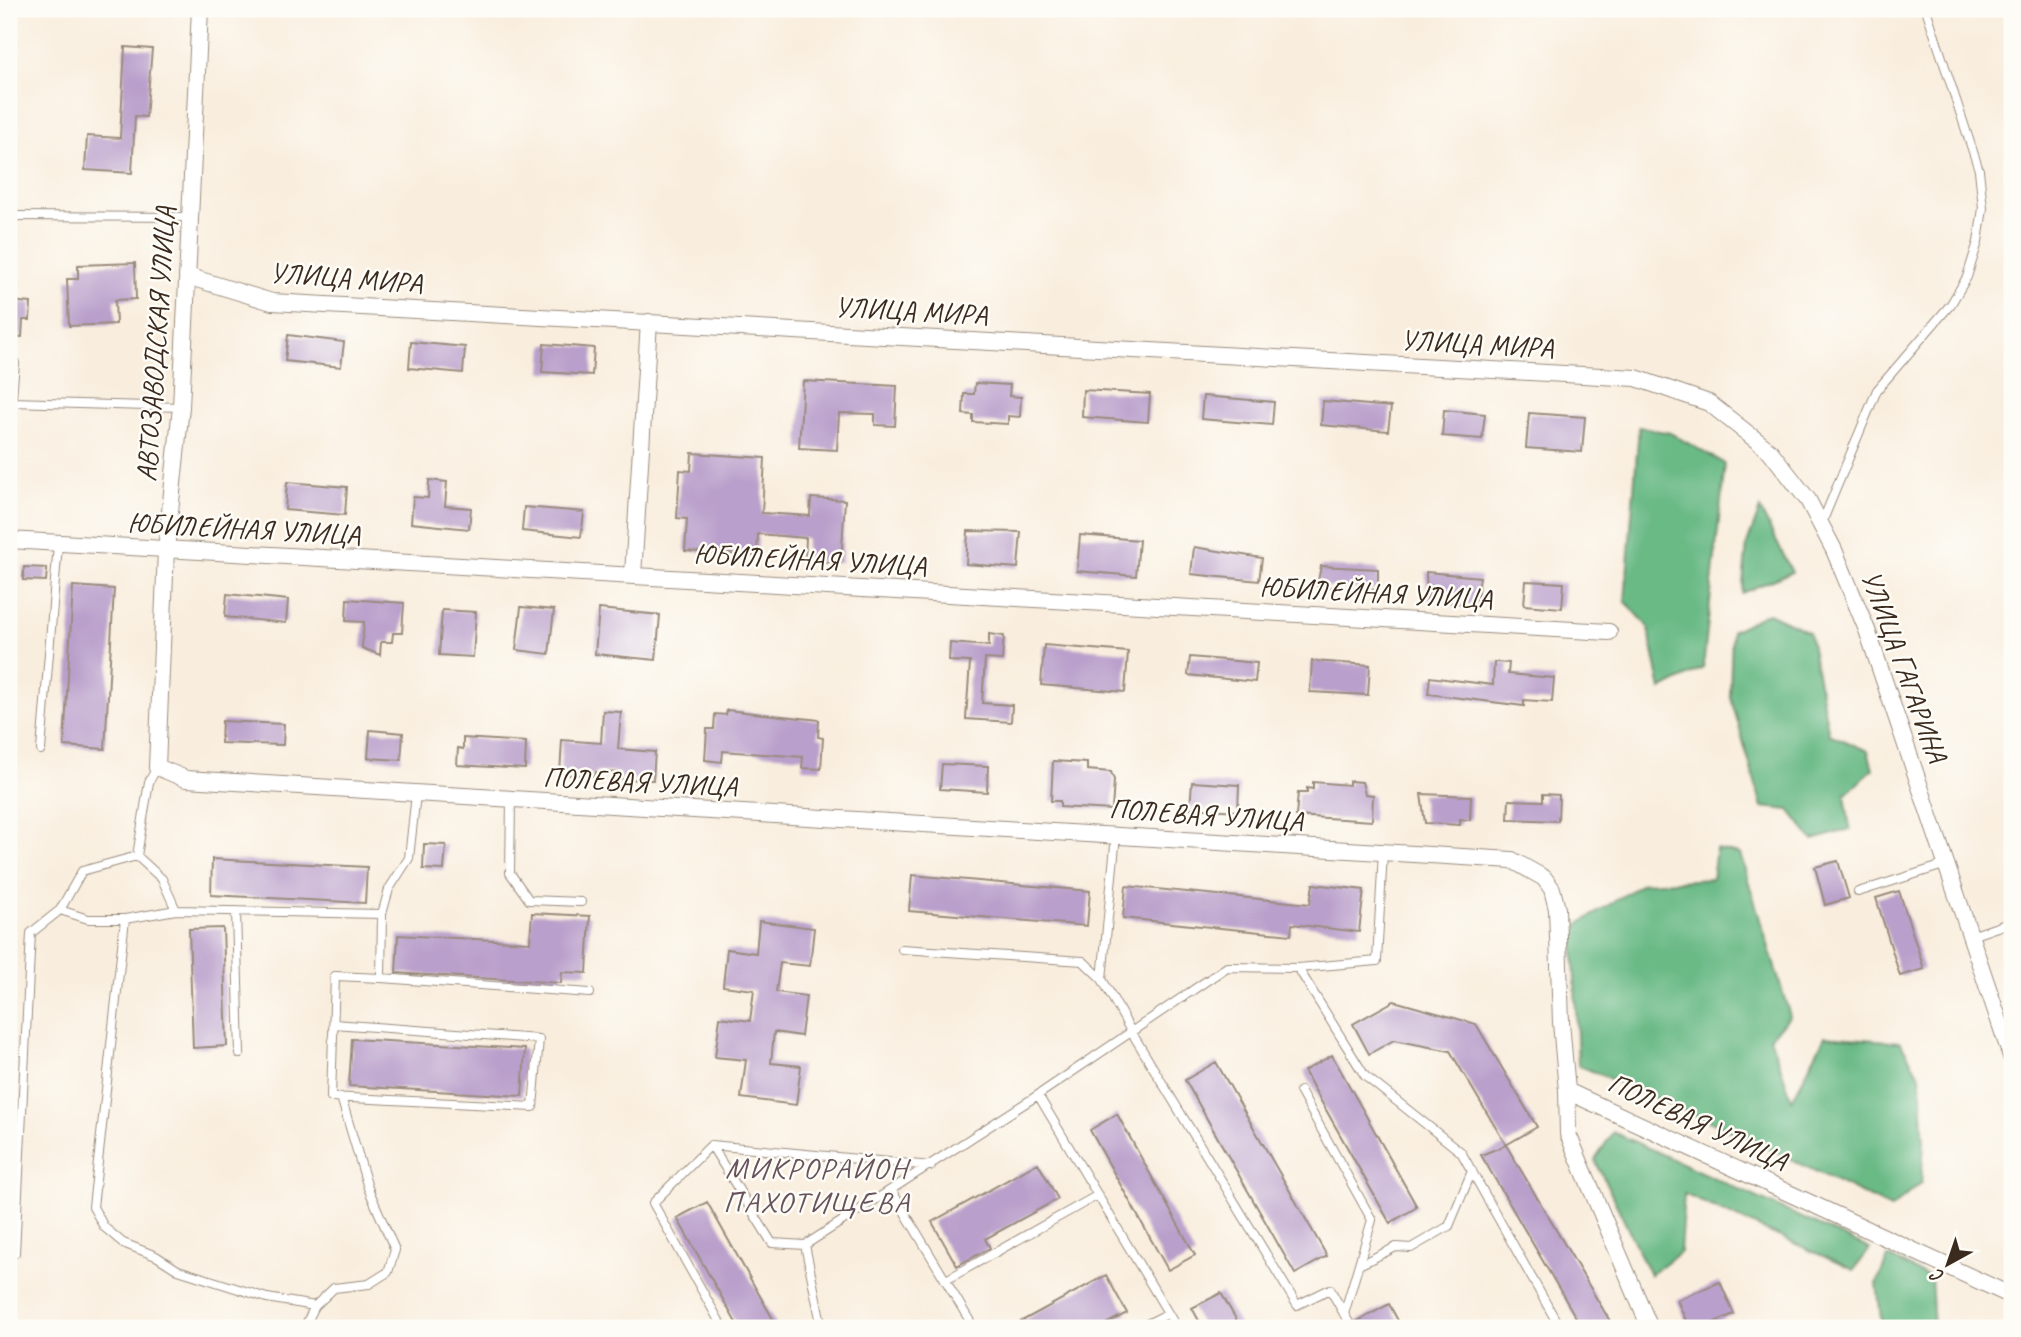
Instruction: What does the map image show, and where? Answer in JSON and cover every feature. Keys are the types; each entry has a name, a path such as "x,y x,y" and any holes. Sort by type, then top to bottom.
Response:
{"street":[{"name":"АВТОЗАВОДСКАЯ УЛИЦА","path":"157,767 166,550 181,407 200,9"},
{"name":"УЛИЦА МИРА","path":"187,276 272,302 649,321 1636,379"},
{"path":"634,575 649,321"},
{"name":"УЛИЦА ГАГАРИНА","path":"1636,379 1709,403 1770,451 1808,500 1867,630 2012,1059"},
{"name":"ЮБИЛЕЙНАЯ УЛИЦА","path":"9,540 1609,632"},
{"name":"ПОЛЕВАЯ УЛИЦА","path":"157,767 186,779 1512,860 1544,878 1552,889 1557,909 1561,1022 1567,1091 2012,1296"},
{"path":"1567,1091 1568,1134 1650,1328"}],"lane":[{"path":"1821,525 1877,390 1951,304 1967,277 1978,242 1983,208 1979,170 1926,9"},
{"path":"9,216 190,217"},
{"path":"9,430 15,363"},
{"path":"12,401 181,407"},
{"path":"41,750 58,544"},
{"path":"137,856 149,782 157,767"},
{"path":"382,978 382,914 389,889 410,858 416,794"},
{"path":"511,800 510,873 529,900 581,902"},
{"path":"2009,824 2012,835"},
{"path":"1102,979 1116,835"},
{"path":"711,1145 772,1243 805,1245 931,1166 1227,967 1298,968 1377,961 1383,852"},
{"path":"15,1253 31,933 60,910 82,871 137,856"},
{"path":"137,856 162,878 176,910"},
{"path":"1858,892 1947,864"},
{"path":"60,910 88,919 125,919 176,910 382,914"},
{"path":"236,911 240,1054"},
{"path":"125,919 93,1207 104,1227 123,1243 156,1256 178,1270 267,1298 315,1306"},
{"path":"1971,936 2012,922"},
{"path":"902,949 1083,961 1102,979 1297,1305 1330,1289 1352,1328"},
{"path":"1298,968 1365,1076 1461,1152 1560,1328"},
{"path":"334,1024 539,1039 533,1107 331,1097 335,976 590,993"},
{"path":"1300,1091 1372,1220 1344,1314"},
{"path":"1038,1095 1177,1328"},
{"path":"304,1328 315,1306 334,1288 369,1284 388,1272 395,1250 368,1188 341,1097"},
{"path":"711,1145 931,1166"},
{"path":"711,1145 653,1203 723,1328"},
{"path":"1359,1265 1396,1247 1411,1248 1449,1226 1472,1171"},
{"path":"892,1191 974,1328"},
{"path":"946,1280 1098,1195"},
{"path":"805,1245 822,1328"},
{"path":"1139,1328 1167,1314"}],"green space":[{"path":"1639,427 1670,433 1725,464 1703,668 1661,690 1648,626 1625,601"},
{"path":"1760,509 1792,572 1742,593 1747,544"},
{"path":"1768,613 1809,632 1829,734 1868,751 1873,769 1845,795 1850,829 1813,840 1789,810 1762,807 1730,695 1732,631"},
{"path":"1716,849 1740,854 1790,1016 1770,1037 1792,1100 1825,1036 1900,1042 1920,1076 1924,1145 1921,1183 1891,1208 1737,1133 1578,1065 1573,928 1643,883 1712,879"},
{"path":"1613,1132 1870,1249 1854,1270 1684,1194 1680,1252 1650,1275 1595,1160"},
{"path":"1888,1257 1931,1278 1934,1328 1882,1328 1877,1283"}],"building":[{"path":"125,47 152,49 146,117 135,116 132,173 85,170 87,136 120,138"},
{"path":"135,263 136,299 115,300 116,324 69,326 67,279 78,279 78,265"},
{"path":"9,301 31,303 30,320 23,320 22,337 9,336"},
{"path":"288,335 344,342 341,367 285,361"},
{"path":"411,342 465,347 463,373 409,368"},
{"path":"544,344 594,348 592,375 542,372"},
{"path":"803,381 897,386 895,426 875,425 875,414 839,413 837,450 799,448"},
{"path":"975,383 1010,385 1009,396 1021,397 1020,417 1008,416 1008,424 973,422 973,415 963,414 964,394 974,394"},
{"path":"1083,390 1150,394 1148,422 1082,417"},
{"path":"1203,396 1274,402 1272,425 1201,419"},
{"path":"1323,401 1391,407 1388,431 1321,425"},
{"path":"1444,410 1485,414 1482,439 1442,436"},
{"path":"1529,413 1585,417 1582,452 1526,448"},
{"path":"692,453 765,458 762,513 810,516 811,498 845,500 841,563 805,560 806,538 758,534 757,556 685,551 687,519 677,518 680,470 691,471"},
{"path":"429,480 447,482 445,506 471,508 469,529 411,523 413,497 428,498"},
{"path":"287,482 347,487 345,515 285,510"},
{"path":"524,507 584,512 581,537 522,531"},
{"path":"968,531 1021,532 1018,568 966,564"},
{"path":"1080,535 1139,540 1136,576 1077,571"},
{"path":"1194,547 1262,558 1259,581 1191,574"},
{"path":"1321,566 1378,569 1378,590 1317,586"},
{"path":"24,567 47,568 46,581 23,580"},
{"path":"1426,572 1480,577 1476,605 1427,600"},
{"path":"1526,581 1564,583 1562,608 1524,605"},
{"path":"73,586 114,589 105,749 64,746"},
{"path":"227,594 288,600 286,623 225,617"},
{"path":"347,599 404,603 402,633 393,633 392,642 381,642 380,655 362,648 364,622 346,621"},
{"path":"521,607 554,610 549,654 516,650"},
{"path":"599,609 660,615 656,660 595,654"},
{"path":"442,610 476,612 473,657 439,655"},
{"path":"989,634 1004,636 1002,660 985,659 982,703 1012,705 1011,722 966,719 970,662 949,661 950,643 989,646"},
{"path":"1044,645 1128,652 1125,692 1041,685"},
{"path":"1190,657 1257,663 1255,682 1188,675"},
{"path":"1312,661 1370,665 1368,695 1310,692"},
{"path":"1494,662 1509,663 1508,674 1554,678 1552,702 1524,700 1524,706 1428,694 1430,677 1493,685"},
{"path":"727,710 819,720 818,737 823,738 821,769 802,768 803,757 723,751 722,762 705,760 707,729 714,729 715,714 726,715"},
{"path":"603,711 621,712 618,749 655,752 653,780 620,779 620,773 596,772 595,776 560,774 562,740 601,743"},
{"path":"222,721 284,724 283,745 221,743"},
{"path":"370,730 403,733 401,760 368,758"},
{"path":"463,738 526,742 525,769 457,765 458,748 463,749"},
{"path":"1053,761 1087,763 1087,770 1111,772 1114,780 1112,810 1060,807 1060,801 1051,801"},
{"path":"942,764 988,766 987,792 940,789"},
{"path":"1349,781 1362,782 1365,794 1373,795 1372,821 1296,816 1298,793 1307,793 1307,788 1313,789 1313,782 1349,785"},
{"path":"1192,782 1239,785 1238,811 1190,808"},
{"path":"1421,794 1471,796 1470,820 1460,819 1460,825 1425,823"},
{"path":"1543,794 1559,795 1558,821 1508,819 1509,800 1543,801"},
{"path":"424,844 446,845 444,870 423,869"},
{"path":"212,859 367,867 365,903 211,895"},
{"path":"1838,861 1849,898 1825,905 1815,867"},
{"path":"912,875 1090,891 1087,926 909,911"},
{"path":"1313,884 1364,890 1359,932 1292,924 1291,935 1123,918 1126,886 1310,904"},
{"path":"1899,891 1924,969 1900,976 1876,898"},
{"path":"532,913 590,916 587,973 562,972 561,983 396,973 398,935 530,942"},
{"path":"759,921 814,928 810,966 780,963 776,992 806,996 801,1036 774,1032 771,1063 801,1066 796,1105 741,1098 746,1060 715,1057 720,1017 750,1021 754,990 723,986 727,949 756,953"},
{"path":"223,928 227,1046 193,1048 189,929"},
{"path":"1394,1001 1476,1024 1537,1127 1506,1145 1450,1051 1394,1040 1369,1054 1353,1024"},
{"path":"352,1039 525,1049 522,1096 349,1086"},
{"path":"1332,1055 1417,1207 1390,1223 1304,1071"},
{"path":"1216,1062 1327,1256 1295,1274 1185,1080"},
{"path":"1117,1114 1195,1255 1168,1270 1090,1130"},
{"path":"1506,1145 1614,1328 1582,1328 1481,1155"},
{"path":"1038,1163 1058,1199 985,1239 990,1248 957,1266 932,1222"},
{"path":"707,1202 778,1328 739,1328 677,1218"},
{"path":"1106,1275 1127,1313 1098,1328 1009,1328"},
{"path":"1720,1282 1734,1314 1701,1328 1689,1328 1677,1300"},
{"path":"1221,1293 1241,1328 1203,1328 1192,1308"},
{"path":"1389,1304 1402,1328 1358,1328 1356,1322"}],"district":[{"name":"МИКРОРАЙОН ПАХОТИЩЕВА","path":"817,1185"}]}
